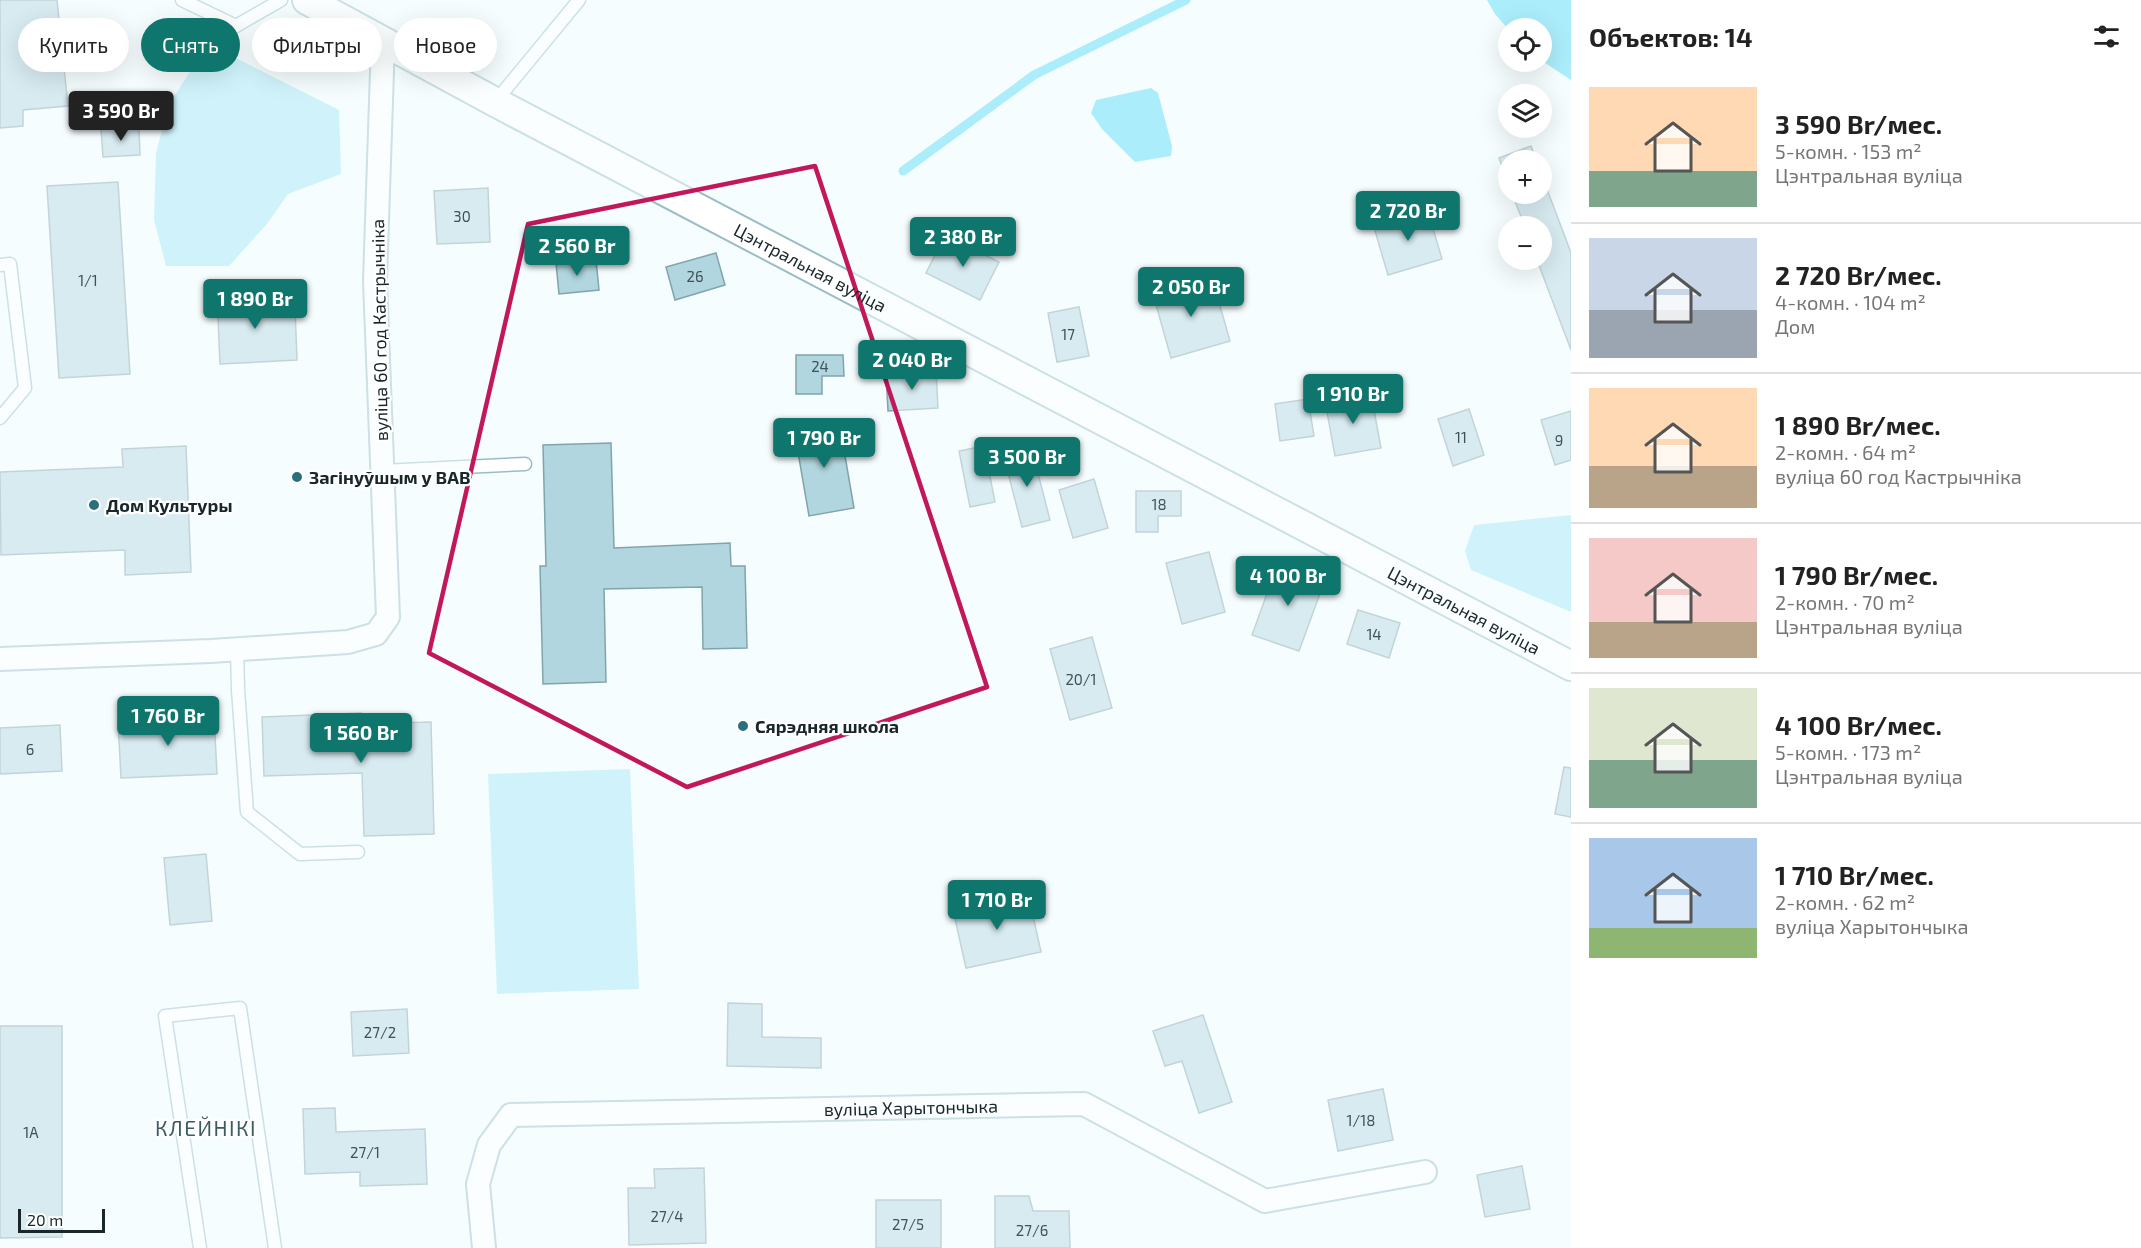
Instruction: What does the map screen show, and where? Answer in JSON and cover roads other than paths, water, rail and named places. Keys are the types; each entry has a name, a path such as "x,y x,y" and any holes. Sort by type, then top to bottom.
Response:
{"street":[{"name":"Цэнтральная вуліца","path":"307,0 495,102 1571,666"},
{"name":"вуліца 60 год Кастрычніка","path":"0,659 348,642 376,634 388,617 375,281 383,41"},
{"name":"вуліца Харытончыка","path":"484,1248 478,1184 489,1145 511,1115 1084,1104 1265,1201 1425,1172"}],"lane":[{"path":"182,0 236,26 281,0"},
{"path":"495,102 579,0"},
{"path":"0,265 10,264 25,388 0,418"},
{"path":"382,471 525,464"},
{"path":"237,649 247,812 300,854 358,852"},
{"path":"200,1248 165,1016 240,1008 275,1248"}],"waterway":[{"path":"903,171 1034,75 1186,0"}],"place":[{"name":"Загінуўшым у ВАВ","path":"297,477"},
{"name":"Дом Культуры","path":"94,505"},
{"name":"Сярэдняя школа","path":"743,726"}],"district":[{"name":"КЛЕЙНІКІ","path":"206,1127"}]}
